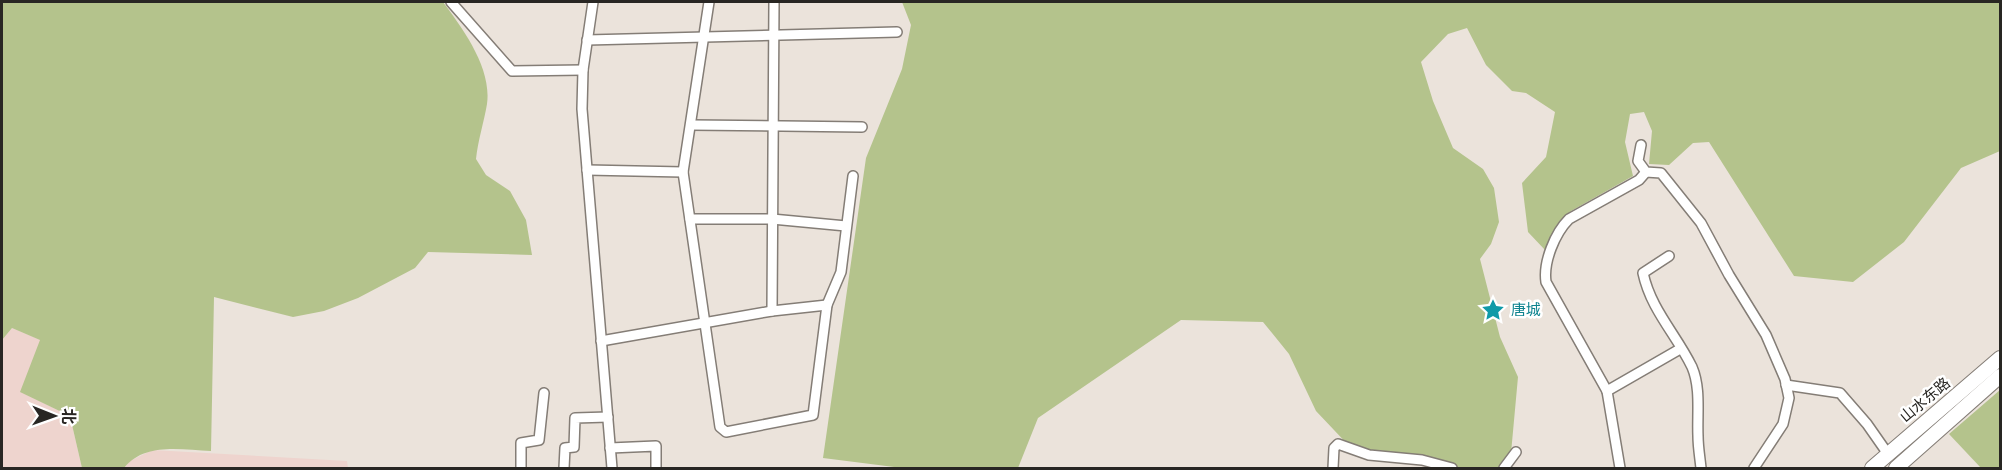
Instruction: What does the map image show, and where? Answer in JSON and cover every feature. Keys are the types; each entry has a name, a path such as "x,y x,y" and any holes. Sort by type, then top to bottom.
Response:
{"highway":[{"name":"山水东路","path":"1872,468 2001,358"},
{"name":"山水东路","path":"1896,468 2001,376"}],"street":[{"path":"451,2 512,71 583,70"},
{"path":"593,2 583,70 582,109 612,468"},
{"path":"709,2 683,172 720,427 726,432 812,417 827,305 840,272 853,177"},
{"path":"771,311 774,2"},
{"path":"587,40 897,32"},
{"path":"691,125 772,124 862,127"},
{"path":"1641,145 1638,161 1646,172"},
{"path":"587,170 683,172"},
{"path":"1646,172 1661,173 1701,223 1729,275 1766,335 1786,385 1789,398 1783,424 1754,468"},
{"path":"1620,468 1607,391 1546,282 1544,270 1562,227 1569,219 1639,180 1646,172"},
{"path":"690,219 772,219 846,226"},
{"path":"1669,256 1643,273 1647,290 1692,368 1698,399 1701,468"},
{"path":"601,341 771,311 827,305"},
{"path":"1607,391 1680,350"},
{"path":"1786,385 1840,393 1854,407 1888,454"},
{"path":"521,468 521,443 539,440 544,393"},
{"path":"564,468 565,448 574,447 575,418 608,417"},
{"path":"1333,468 1334,448 1338,444 1369,455 1422,460 1452,468"},
{"path":"610,448 656,446 656,468"},
{"path":"1504,468 1516,452"}],"shaded area":[{"path":"12,328 41,340 21,392 70,416 82,468 2,468 2,340"},
{"path":"152,450 347,461 348,468 124,468 130,461"}],"green space":[{"path":"2,2 443,2 474,50 485,77 487,104 476,159 486,175 510,191 526,220 532,255 428,252 415,268 358,298 324,311 293,317 214,297 211,451 164,449 142,454 124,468 82,468 70,416 20,392 40,340 12,328 2,340"},
{"path":"902,2 2000,2 2000,151 1961,168 1904,242 1853,282 1794,276 1709,142 1693,143 1669,165 1649,164 1652,131 1644,112 1630,114 1625,142 1633,176 1571,211 1557,225 1545,250 1528,232 1522,183 1546,157 1555,112 1526,93 1512,91 1486,65 1467,28 1448,34 1421,62 1433,101 1453,148 1483,169 1494,188 1499,222 1491,244 1480,259 1500,337 1518,377 1510,464 1498,468 1434,468 1352,449 1316,411 1289,354 1263,322 1181,320 1038,418 1018,468 902,468 823,458 866,158 902,69 911,25"},
{"path":"2000,390 2000,468 1981,468 1949,434"}],"place":[{"name":"唐城","path":"1493,310"}]}
